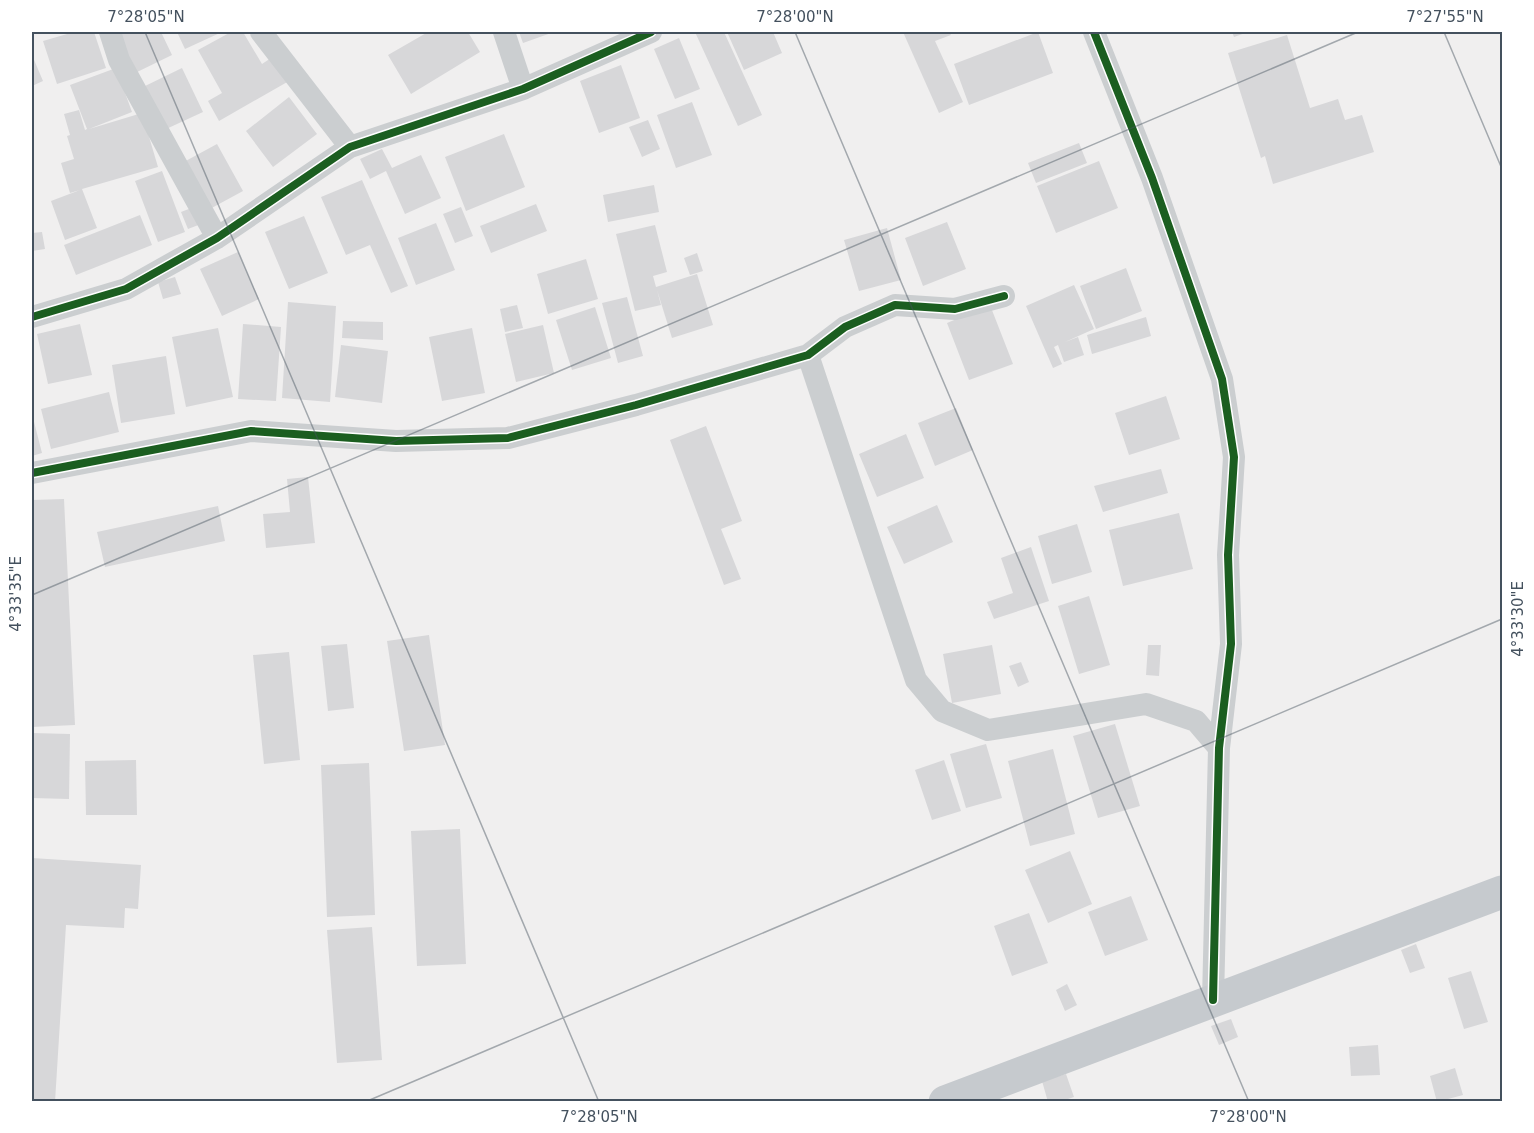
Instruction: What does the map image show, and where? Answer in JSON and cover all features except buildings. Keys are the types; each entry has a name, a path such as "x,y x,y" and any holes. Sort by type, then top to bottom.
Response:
{"main road":[{"path":"945,1101 1503,892"}],"street":[{"path":"110,32 120,60 217,238"},
{"path":"261,32 350,147"},
{"path":"504,32 523,89"},
{"path":"32,317 126,289 217,238 350,147 523,89 651,32"},
{"path":"1094,32 1152,178 1222,379 1234,457 1228,555 1231,644 1219,748 1213,1000"},
{"path":"32,473 251,431 396,441 508,438 636,405 808,355 845,327 895,305 955,309 1004,296"},
{"path":"808,355 916,680 942,711 988,730 1146,704 1196,721 1219,748"}],"cycle path":[{"path":"32,317 126,289 217,238 350,147 523,89 651,32"},
{"path":"1094,32 1152,178 1222,379 1234,457 1228,555 1231,644 1219,748 1213,1000"},
{"path":"32,473 251,431 396,441 508,438 636,405 808,355 845,327 895,305 955,309 1004,296"}]}
